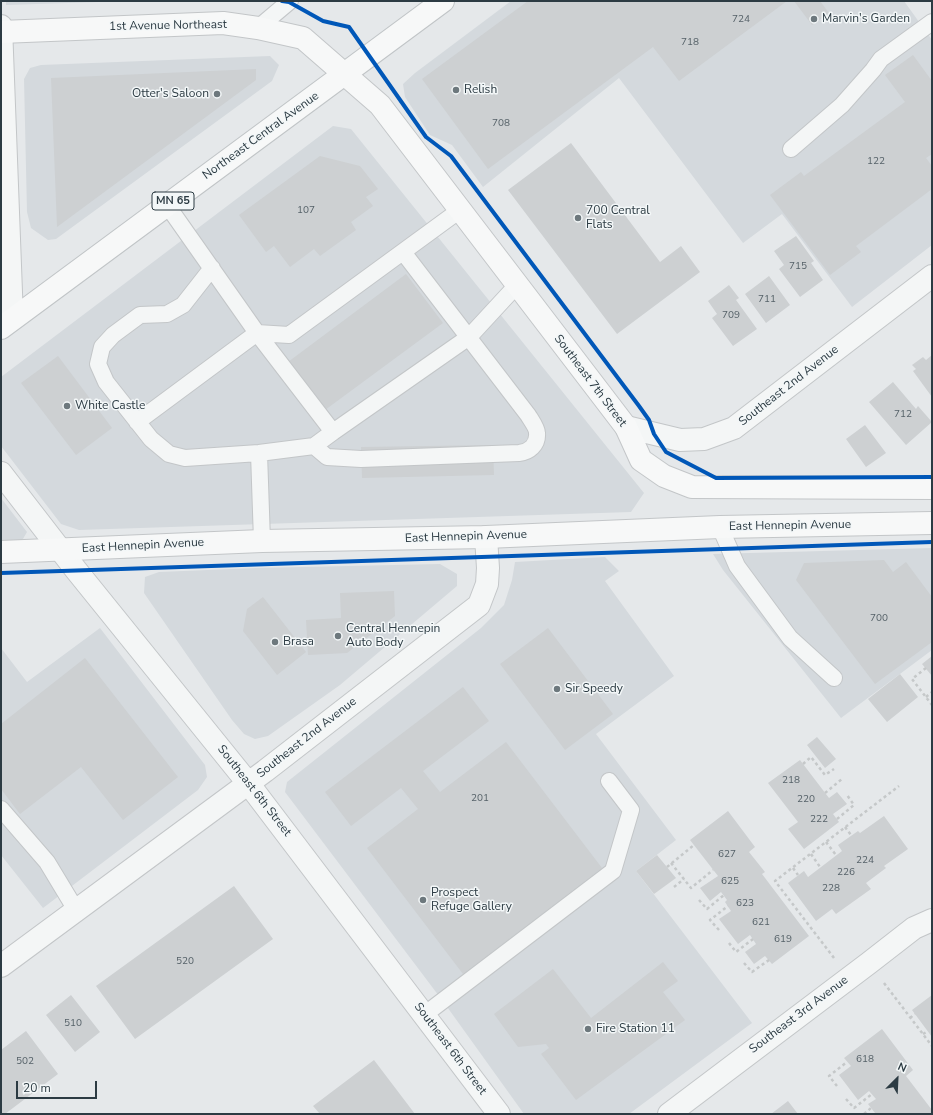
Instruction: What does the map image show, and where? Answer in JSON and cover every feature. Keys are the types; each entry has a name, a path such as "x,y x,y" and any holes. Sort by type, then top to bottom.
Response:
{"main road":[{"name":"Northeast Central Avenue","path":"7,323 443,1"},
{"name":"1st Avenue Northeast","path":"1,32 222,23 258,28 303,38 344,75"},
{"name":"Southeast 7th Street","path":"344,75 380,105 626,427 641,460 664,476 692,487 932,488"},
{"name":"East Hennepin Avenue","path":"1,552 262,541 486,537 720,527 932,523"}],"street":[{"path":"1,26 7,323"},
{"name":"Southeast 2nd Avenue","path":"626,427 680,440 704,439 734,428 932,276"},
{"name":"Southeast 6th Street","path":"1,473 60,550 248,783 499,1114"},
{"name":"Southeast 2nd Avenue","path":"1,966 248,783 479,604 487,584 488,568 486,537"},
{"name":"Southeast 3rd Avenue","path":"669,1114 914,928 932,920"}],"lane":[{"path":"258,28 290,1"},
{"path":"791,149 842,105 881,59 932,22"},
{"path":"167,205 257,333 333,432"},
{"path":"137,422 257,333 289,335 460,210"},
{"path":"314,446 327,457 361,459 527,452 536,444 537,433 528,415 403,252"},
{"path":"212,268 184,305 167,314 140,315 113,335 102,347 98,364 106,382 151,439 169,454 185,458 259,453 314,446 469,337 517,285"},
{"path":"259,453 262,541"},
{"path":"720,527 738,566 790,638 834,678"},
{"path":"424,1015 613,871 631,810 609,781"},
{"path":"1,809 47,862 76,910"}],"path":[{"path":"926,668 912,679 932,704"},
{"path":"926,697 932,692"},
{"path":"803,764 811,757 825,775 834,769"},
{"path":"825,793 842,779"},
{"path":"849,978 775,882 899,786"},
{"path":"837,819 854,805 847,795"},
{"path":"845,827 851,835"},
{"path":"826,842 836,855"},
{"path":"667,867 694,845"},
{"path":"811,854 820,867"},
{"path":"671,863 691,888 713,870"},
{"path":"793,868 798,875"},
{"path":"674,887 684,879"},
{"path":"699,900 707,909 724,895"},
{"path":"719,930 710,920 728,906"},
{"path":"729,943 736,952 753,939"},
{"path":"744,963 752,972 769,960"},
{"path":"869,963 932,1046"},
{"path":"910,1018 915,1014"},
{"path":"923,1034 928,1031"},
{"path":"837,1086 829,1076 847,1062"},
{"path":"846,1099 854,1108 872,1094"},
{"path":"864,1114 871,1108"}],"shaded area":[{"path":"6,1 129,1 6,5"},
{"path":"511,1 904,1 932,40 932,245 852,307 782,214 743,243 619,78 483,187 452,145 430,135 405,97 403,84 415,73"},
{"path":"270,56 279,65 272,81 56,239 48,240 31,228 27,212 24,79 30,68 41,65"},
{"path":"333,126 351,129 644,493 631,512 79,530 61,524 1,446 1,377"},
{"path":"1,498 27,532 20,544 1,544"},
{"path":"932,548 932,650 841,718 723,570 713,554"},
{"path":"605,557 619,571 605,581 674,676 596,734 676,840 636,871 752,1023 629,1114 524,1114 445,1004 285,792 287,782 481,628 504,605 512,580 515,562"},
{"path":"440,564 457,574 457,586 340,685 268,736 255,739 244,734 232,720 144,593 145,577 159,572 256,568"},
{"path":"100,628 205,765 207,777 198,790 43,908 1,855 1,648 27,682"}],"building":[{"path":"528,1 787,1 679,81 653,47 488,169 422,79"},
{"name":"Marvin's Garden","path":"794,1 820,1 829,13 812,25"},
{"path":"913,55 932,81 932,154 926,158 932,166 932,189 856,246 861,252 830,275 770,195 801,172 804,176 905,102 885,75"},
{"path":"256,69 256,80 57,227 51,78"},
{"name":"700 Central Flats","path":"571,143 660,262 681,246 700,272 617,334 508,190"},
{"path":"320,156 360,166 378,189 366,197 373,206 351,222 356,230 320,256 314,249 290,267 274,246 266,252 239,215"},
{"path":"796,236 814,261 811,263 823,280 800,297 779,269 784,265 774,251"},
{"path":"406,274 443,323 325,410 288,362"},
{"path":"769,276 790,305 766,323 745,294"},
{"path":"729,285 739,298 736,300 757,329 733,346 712,318 717,314 708,301"},
{"path":"932,355 932,397 913,371 916,369 912,365 923,357 926,360"},
{"name":"White Castle","path":"58,356 112,428 76,455 21,383"},
{"path":"893,382 916,409 918,406 932,422 906,445 869,402"},
{"path":"865,425 886,453 866,467 846,439"},
{"path":"493,445 494,475 362,478 361,447"},
{"path":"884,560 893,572 906,562 932,597 932,642 875,684 796,580 804,563"},
{"name":"Central Hennepin Auto Body","path":"394,591 395,616 347,653 308,655 306,620 341,618 340,593"},
{"name":"Brasa","path":"263,597 306,652 277,675 243,631 247,609"},
{"name":"Sir Speedy","path":"548,628 613,714 565,750 500,664"},
{"path":"932,656 932,676 922,664"},
{"path":"85,658 178,777 123,820 81,767 20,814 1,789 1,724"},
{"path":"900,674 918,697 887,722 868,699"},
{"path":"463,687 489,721 423,771 440,792 506,742 602,868 463,974 367,848 418,809 401,788 351,826 325,792"},
{"path":"817,737 836,759 825,768 807,745"},
{"path":"800,760 829,798 837,792 847,804 833,814 839,822 804,849 788,829 798,822 768,783"},
{"path":"728,811 755,847 749,852 765,872 762,874 809,936 772,964 765,956 754,964 745,952 756,944 750,935 738,944 719,919 731,911 725,902 727,900 721,892 710,901 700,888 718,876 690,840"},
{"path":"884,816 908,849 884,866 886,868 866,883 871,889 836,914 832,909 816,921 788,883 804,871 808,877 842,851 838,845 858,831 860,833"},
{"path":"657,855 676,878 654,894 636,871"},
{"path":"234,886 273,939 135,1039 96,986"},
{"name":"Fire Station 11","path":"663,962 678,981 663,992 685,1020 576,1100 541,1054 549,1048 546,1044 518,1047 494,1014 553,969 591,1018"},
{"path":"71,995 100,1032 75,1052 46,1015"},
{"path":"932,995 932,1037 912,1010"},
{"path":"882,1029 913,1070 906,1076 932,1110 932,1114 873,1114 875,1113 868,1104 876,1099 869,1091 858,1100 839,1075 851,1066 844,1058"},
{"path":"26,1031 58,1074 5,1114 1,1114 1,1050"},
{"path":"374,1060 415,1114 320,1114 313,1106"},
{"path":"788,1101 798,1114 771,1114"}],"cycle path":[{"path":"282,1 289,2 323,21 349,27 426,137 451,156 639,406 649,420 654,434 666,452 716,478 932,477"},
{"path":"1,573 932,542"}],"place":[{"name":"Marvin's Garden","path":"814,19"},
{"name":"Relish","path":"456,90"},
{"name":"Otter's Saloon","path":"217,94"},
{"name":"700 Central Flats","path":"578,218"},
{"name":"White Castle","path":"67,406"},
{"name":"Central Hennepin Auto Body","path":"338,636"},
{"name":"Brasa","path":"275,642"},
{"name":"Sir Speedy","path":"557,689"},
{"name":"Prospect Refuge Gallery","path":"423,900"},
{"name":"Fire Station 11","path":"588,1029"}]}
